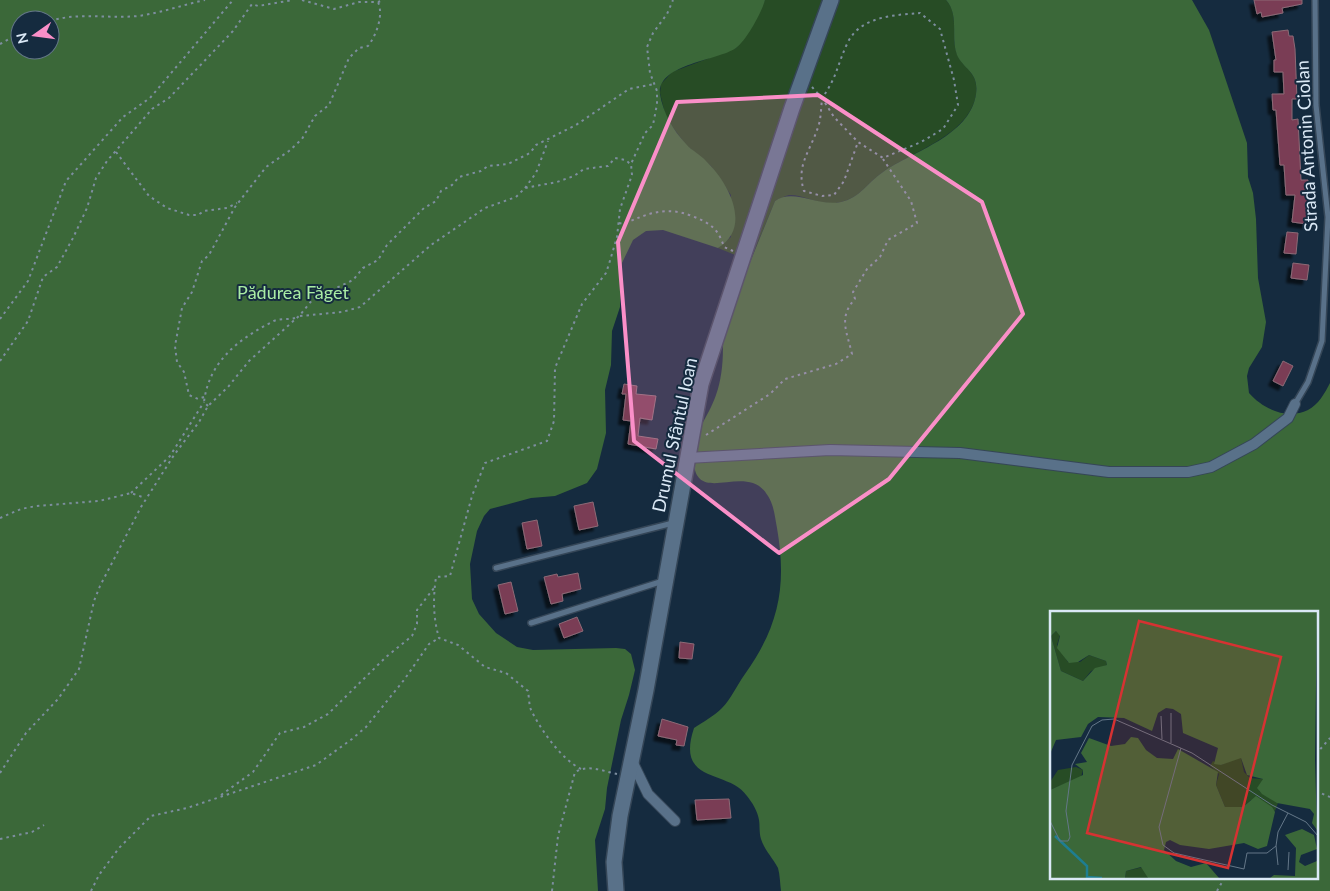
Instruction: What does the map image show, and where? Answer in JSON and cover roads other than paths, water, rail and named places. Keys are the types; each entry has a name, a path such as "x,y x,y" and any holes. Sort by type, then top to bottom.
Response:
{"main road":[{"name":"Drumul Sfântul Ioan","path":"616,891 616,844 676,522 690,458 701,384 802,80 831,0"}],"street":[{"path":"690,458 830,450 960,453 1109,472 1188,472 1212,467 1254,444 1288,418 1295,404"},
{"path":"632,761 648,794 675,821"}],"lane":[{"name":"Strada Antonin Ciolan","path":"1295,404 1308,382 1322,341 1328,216 1316,105 1315,0"},
{"path":"496,568 676,522"},
{"path":"531,623 666,580"}],"park label":[{"name":"Pădurea Făget","path":"293,293"}]}
